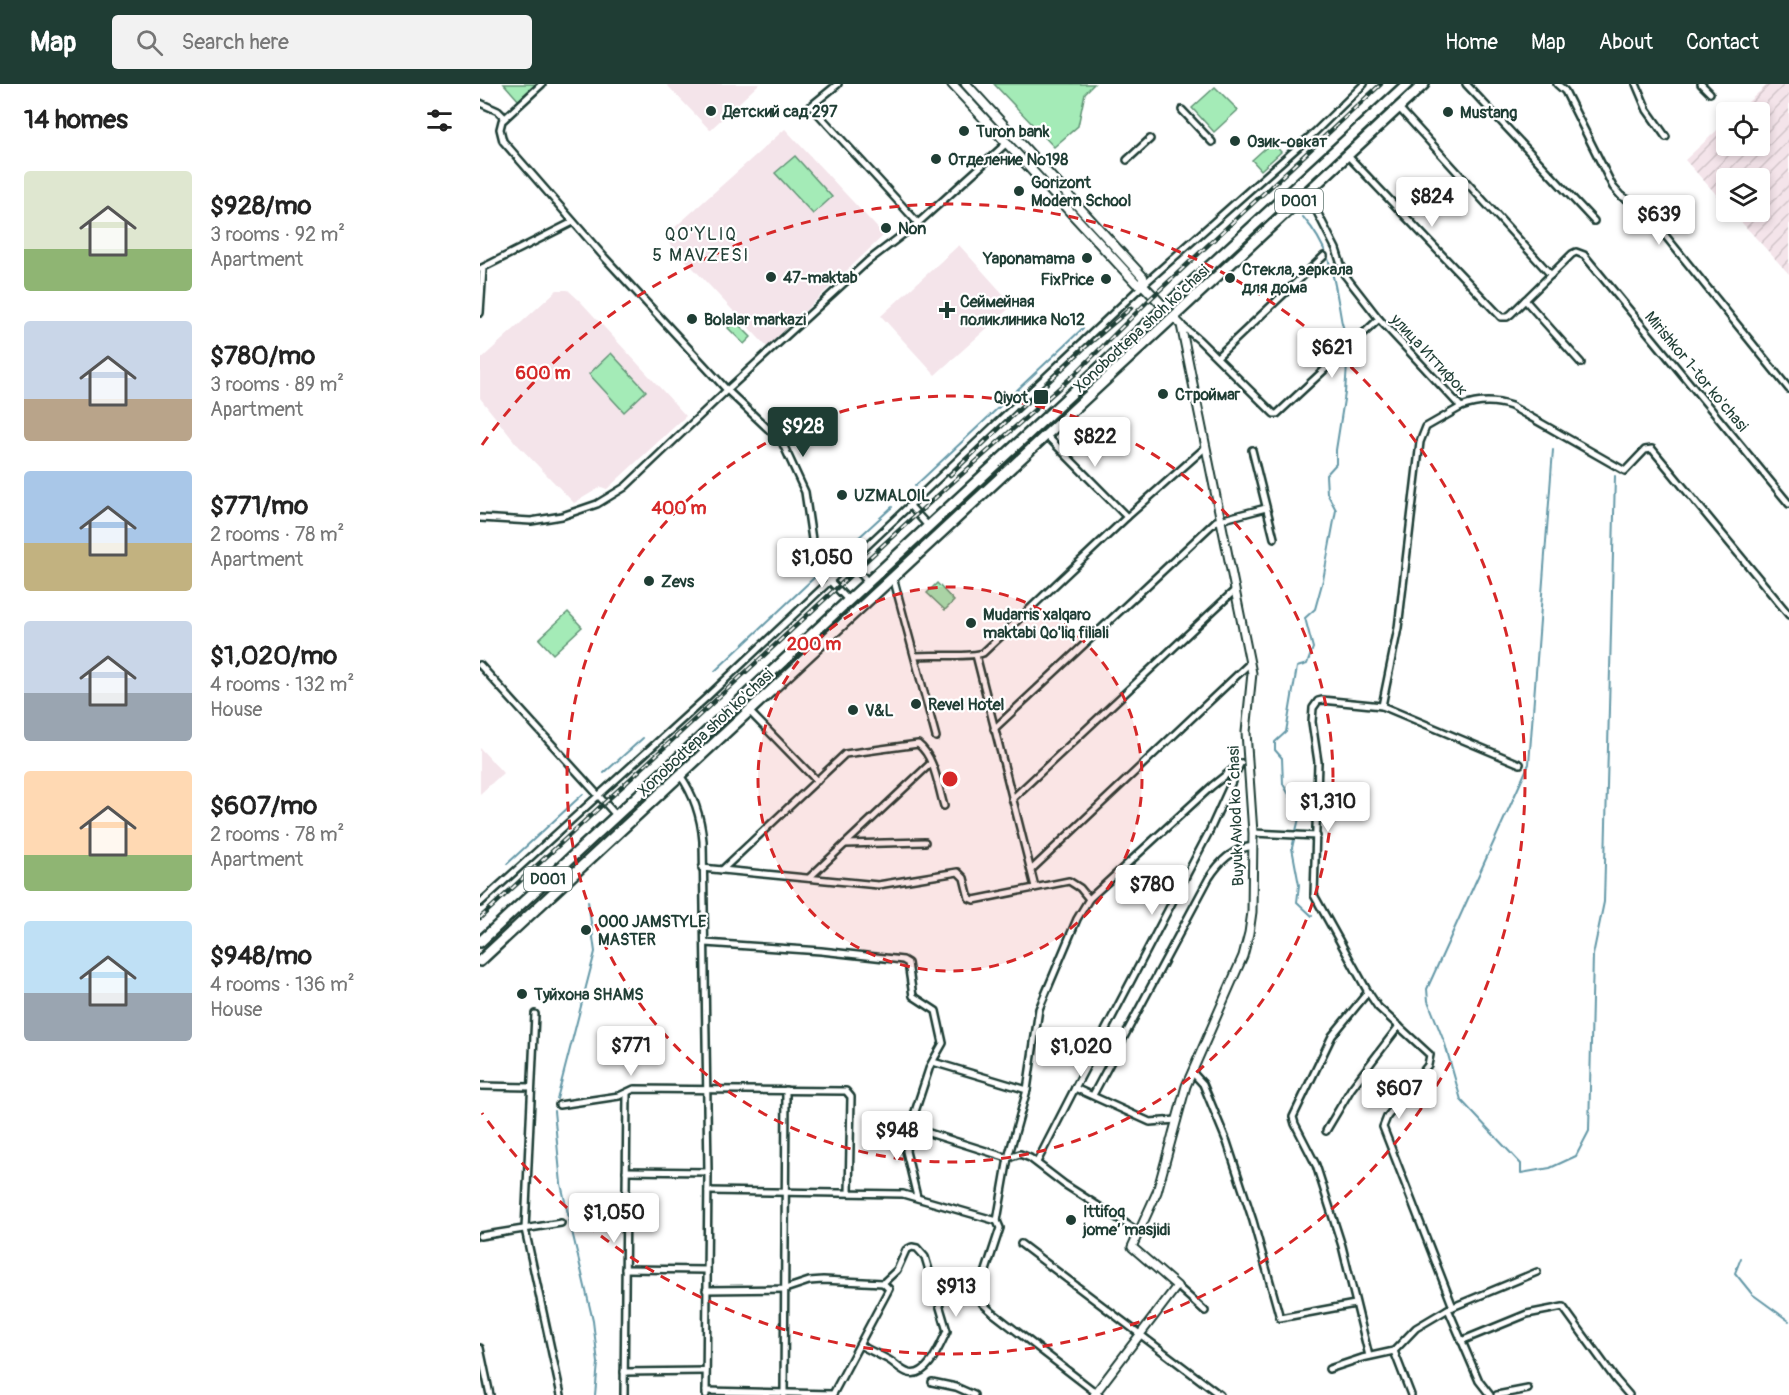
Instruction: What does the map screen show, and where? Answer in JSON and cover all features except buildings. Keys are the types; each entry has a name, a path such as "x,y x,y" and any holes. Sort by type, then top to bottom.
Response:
{"highway":[{"name":"Xonobodtepa shoh ko'chasi","path":"480,942 702,734 849,601 1407,84"},
{"name":"Xonobodtepa shoh ko'chasi","path":"480,960 1047,436 1177,322 1304,196 1424,84"},
{"path":"1165,308 1177,322"},
{"path":"974,485 983,495"},
{"path":"506,918 516,927"}],"main road":[{"path":"952,84 1136,283 1143,285 1165,308"},
{"path":"966,84 1143,277 1143,285"}],"street":[{"path":"542,84 505,118 500,129 504,142 573,222 727,390 782,441 805,492 815,560 830,581 849,601"},
{"path":"838,84 810,106 918,223"},
{"path":"480,903 851,563 1143,285 1315,132 1364,84"},
{"path":"1466,84 1594,221"},
{"path":"1557,84 1565,91 1613,187 1621,196 1643,208 1789,389"},
{"path":"1636,84 1647,111 1666,137"},
{"path":"1701,84 1710,93"},
{"path":"480,103 498,111 505,118"},
{"path":"1348,156 1498,315 1508,317 1551,275 1399,108"},
{"path":"1182,110 1212,142"},
{"path":"480,518 531,521 562,516 597,504 625,487 868,261 918,223 1014,137"},
{"path":"1127,160 1150,139"},
{"name":"улица Иттифок","path":"1304,196 1316,210 1336,249 1344,274 1379,319 1461,407 1485,402 1498,402 1510,406 1624,471 1648,449 1656,451 1789,615"},
{"path":"480,313 481,268 573,222"},
{"name":"Mirishkor 1-tor ko'chasi","path":"1551,275 1572,254 1576,252 1584,255 1789,504"},
{"path":"1217,357 1324,256"},
{"path":"1525,300 1581,363"},
{"path":"1177,322 1198,339 1275,414 1280,413 1379,319"},
{"name":"Buyuk Avlod koʻchasi","path":"1177,322 1222,519 1252,673 1246,755 1253,833 1252,912 1246,945 1192,1071 1157,1192 1131,1247 1177,1286"},
{"path":"1382,706 1398,628 1420,442 1426,428 1461,407"},
{"path":"1047,436 1127,517"},
{"path":"915,656 983,653 1127,517 1206,447"},
{"path":"1252,450 1274,538"},
{"path":"910,506 929,527"},
{"path":"994,729 1216,521 1266,508"},
{"path":"851,563 868,582"},
{"path":"893,577 936,737"},
{"path":"1012,799 1235,590"},
{"path":"976,655 1035,887"},
{"path":"1031,870 1250,663"},
{"path":"480,665 617,815"},
{"path":"1490,1395 1479,1381 1461,1341 1450,1308 1446,1286 1383,1126 1386,1117 1430,1060 1431,1055 1378,1007 1314,895 1318,762 1312,722 1314,704 1322,700 1382,706 1520,764"},
{"path":"749,711 817,781"},
{"path":"722,870 845,754 918,744 923,748 931,763 944,806"},
{"path":"1036,1162 1209,832 1246,755"},
{"path":"808,878 931,763"},
{"path":"1205,1311 1177,1286 1096,1394 982,1304 978,1295 1000,1228 997,1221 1008,1158 1027,1090 1039,1009 1066,940 1089,899 1212,786 1241,763"},
{"path":"680,775 701,821 708,1172 706,1290 706,1393 833,1395 889,1289 883,1283 823,1280 809,1281 785,1289 706,1290"},
{"path":"1253,833 1317,836"},
{"path":"846,844 925,842"},
{"path":"1093,1095 1209,878 1230,854 1253,846"},
{"path":"702,868 878,885 958,872 964,878 969,898 974,900 1069,881 1077,885 1089,899"},
{"path":"705,943 821,951 903,960 910,967 913,996 936,1011 943,1043 930,1066 910,1127 906,1151 917,1197"},
{"path":"1368,992 1332,1036 1293,1117 1316,1165 1342,1246 1369,1356"},
{"path":"535,1014 525,1229 561,1395"},
{"path":"1326,1131 1351,1089 1399,1026"},
{"path":"933,1062 1027,1090"},
{"path":"1192,1071 1203,1084 1227,1142 1253,1221 1280,1318 1355,1304"},
{"path":"480,1086 531,1087"},
{"path":"1075,1088 1150,1122 1177,1119"},
{"path":"558,1105 619,1096 634,1089 846,1091 850,1094 849,1193"},
{"path":"784,1394 786,1090"},
{"path":"624,1395 627,1093"},
{"path":"910,1127 1008,1158 1020,1154 1036,1162 1064,1184 1139,1232"},
{"path":"626,1171 708,1172"},
{"path":"708,1191 903,1194 997,1221"},
{"path":"480,1236 561,1223"},
{"path":"1021,1244 1220,1395"},
{"path":"860,1345 906,1372 915,1374 922,1371 930,1362 947,1330 925,1257 917,1248 906,1250 897,1270 883,1283"},
{"path":"625,1269 707,1270"},
{"path":"1329,1369 1369,1356 1394,1351 1416,1328 1450,1308 1537,1272"},
{"path":"1461,1341 1527,1314 1563,1307 1629,1395"},
{"path":"480,1348 490,1395"},
{"path":"1394,1351 1411,1395"},
{"path":"624,1372 706,1371"},
{"path":"933,1382 956,1387 974,1395"},
{"path":"1497,1395 1528,1389"}],"shaded area":[{"name":"Детский сад 297","path":"666,84 759,84 710,130"},
{"path":"1768,84 1789,84 1789,274 1741,222 1770,222 1770,168 1716,168 1716,194 1685,160 1716,131 1716,156 1770,156 1770,102 1748,102"},
{"name":"47-maktab","path":"785,129 884,235 767,347 664,237"},
{"name":"Сеймейная поликлиника №12","path":"959,245 1013,305 935,375 881,316"},
{"path":"557,290 568,290 580,301 686,416 607,489 601,487 574,503 514,441 480,398 480,360"},
{"path":"480,748 503,773 480,794"}],"green space":[{"path":"504,84 538,84 519,101"},
{"path":"994,84 1094,84 1085,93 1078,126 1054,147"},
{"path":"1215,87 1238,110 1214,132 1192,108"},
{"path":"1272,142 1281,152 1261,170 1252,160"},
{"path":"795,156 832,197 813,214 775,173"},
{"path":"735,321 751,337 744,344 728,328"},
{"path":"611,353 646,391 624,412 589,374"},
{"path":"937,583 954,601 945,610 927,593"},
{"path":"568,612 582,627 553,654 539,639"}],"waterway":[{"path":"1303,217 1320,241 1330,264 1349,345"},
{"path":"915,486 1083,328"},
{"path":"1312,916 1297,902 1299,885 1292,848 1300,814 1283,784 1282,758 1275,750 1275,742 1286,732 1297,667 1307,664 1313,648 1305,618 1315,609 1323,580 1336,510 1327,493 1326,475 1336,464 1348,351"},
{"path":"1553,450 1529,764 1427,989 1428,1001 1445,1044 1461,1100 1521,1164 1521,1173 1550,1168 1576,1156 1589,1131 1593,955 1604,902 1615,476"},
{"path":"855,541 892,507"},
{"path":"715,671 817,575"},
{"path":"604,773 643,738"},
{"path":"507,864 583,794"},
{"path":"557,1099 595,952 588,901"},
{"path":"554,1111 561,1184 593,1321 598,1363 595,1395"},
{"path":"1741,1258 1735,1273 1752,1294 1789,1321"}],"railway":[{"path":"480,918 908,522 1075,374 1149,300 1381,84"},
{"path":"950,475 1083,349 1131,308"}],"place":[{"name":"Детский сад 297","path":"711,111"},
{"name":"Mustang","path":"1448,112"},
{"name":"Turon bank","path":"964,131"},
{"name":"Озик-овкат","path":"1235,141"},
{"name":"Отделение №198","path":"936,159"},
{"name":"Gorizont Modern School","path":"1019,191"},
{"name":"Non","path":"886,228"},
{"name":"Yaponamama","path":"1087,258"},
{"name":"47-maktab","path":"771,277"},
{"name":"Стекла, зеркала для дома","path":"1230,278"},
{"name":"FixPrice","path":"1106,279"},
{"name":"Сеймейная поликлиника №12","path":"947,310"},
{"name":"Bolalar markazi","path":"692,319"},
{"name":"Строймаг","path":"1163,394"},
{"name":"Qiyot","path":"1041,397"},
{"name":"UZMALOIL","path":"842,495"},
{"name":"Zevs","path":"649,581"},
{"name":"Mudarris xalqaro maktabi Qo'liq filiali","path":"971,623"},
{"name":"Revel Hotel","path":"916,704"},
{"name":"V&L","path":"853,710"},
{"name":"OOO JAMSTYLE MASTER","path":"586,930"},
{"name":"Туйхона SHAMS","path":"522,994"},
{"name":"Ittifoq jome’ masjidi","path":"1071,1220"}],"district":[{"name":"QO'YLIQ 5 MAVZESI","path":"701,244"}]}
